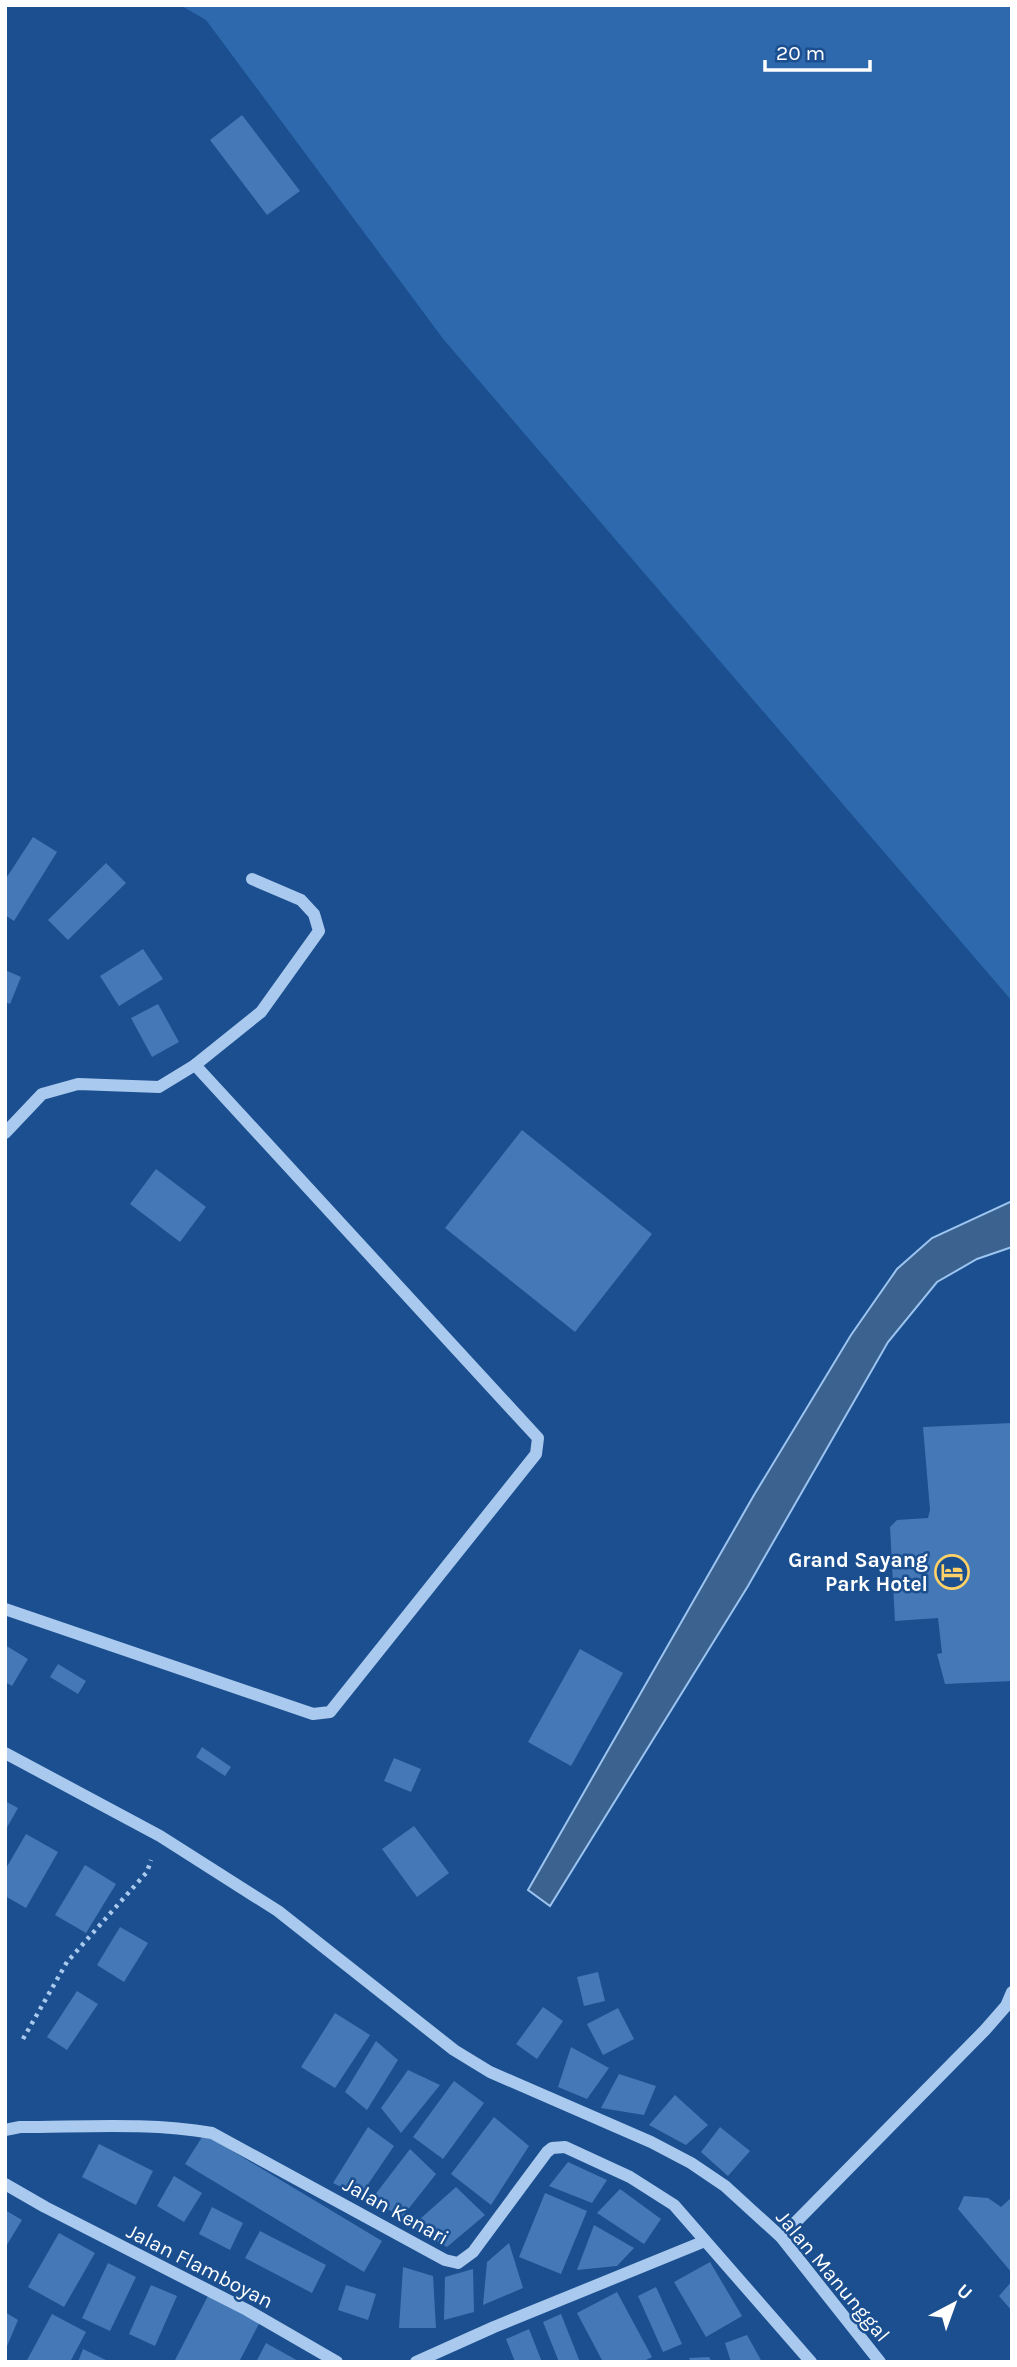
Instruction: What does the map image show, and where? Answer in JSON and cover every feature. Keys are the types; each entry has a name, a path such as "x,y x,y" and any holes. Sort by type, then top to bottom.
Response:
{"street":[{"path":"5,1133 42,1094 78,1084 159,1087 195,1065 261,1012 319,932 314,914 301,901 253,879"},
{"path":"5,1609 313,1714 330,1712 536,1454 538,1438 195,1065"},
{"name":"Jalan Manunggal","path":"5,1753 160,1836 278,1911 454,2050 490,2072 652,2142 691,2162 725,2186 780,2237 880,2362"},
{"path":"780,2237 985,2031 1006,2006 1012,1992"},
{"name":"Jalan Kenari","path":"5,2130 20,2127 155,2127 212,2133 445,2260 458,2263 473,2252 547,2152 552,2148 565,2147 656,2192 674,2206 811,2362"},
{"name":"Jalan Flamboyan","path":"5,2184 247,2310 337,2362"},
{"path":"416,2362 494,2327 705,2241"}],"path":[{"path":"23,2039 67,1962 147,1872 160,1836"}],"shaded area":[{"path":"180,5 1012,5 1012,1001 444,340 206,20"},
{"path":"1012,1201 1012,1247 977,1259 937,1282 888,1342 748,1586 550,1906 528,1890 754,1495 851,1335 897,1269 932,1238"}],"building":[{"path":"242,115 300,191 267,215 210,140"},
{"path":"33,837 57,852 14,921 5,915 5,880"},
{"path":"106,863 126,883 68,940 48,920"},
{"path":"143,949 163,979 119,1006 100,976"},
{"path":"5,970 21,977 10,1004 5,1002"},
{"path":"158,1004 179,1042 152,1057 131,1018"},
{"path":"522,1130 652,1234 575,1332 445,1228"},
{"path":"156,1169 206,1207 180,1242 130,1204"},
{"name":"Grand Sayang Park Hotel","path":"1012,1423 1012,1681 945,1684 937,1654 942,1653 938,1618 895,1621 890,1527 897,1520 928,1518 930,1510 923,1427"},
{"path":"5,1645 28,1659 12,1686 5,1682"},
{"path":"580,1649 623,1673 571,1766 528,1742"},
{"path":"58,1664 86,1681 78,1694 50,1677"},
{"path":"202,1747 231,1767 225,1776 196,1757"},
{"path":"394,1758 421,1769 411,1792 384,1781"},
{"path":"5,1801 18,1808 5,1831"},
{"path":"414,1826 449,1873 417,1897 382,1849"},
{"path":"26,1834 58,1852 26,1908 5,1896 5,1870"},
{"path":"85,1865 116,1884 86,1933 55,1915"},
{"path":"120,1927 148,1943 124,1982 97,1965"},
{"path":"598,1972 605,2001 584,2006 577,1977"},
{"path":"77,1991 98,2004 67,2050 47,2037"},
{"path":"543,2007 563,2021 537,2059 516,2044"},
{"path":"618,2008 634,2039 603,2055 587,2024"},
{"path":"335,2013 370,2035 335,2088 301,2067"},
{"path":"376,2041 398,2060 367,2110 345,2092"},
{"path":"571,2047 609,2068 587,2099 558,2087"},
{"path":"408,2070 440,2085 401,2133 381,2108"},
{"path":"619,2074 656,2086 644,2115 601,2108"},
{"path":"454,2081 484,2103 443,2159 413,2137"},
{"path":"675,2095 708,2125 686,2145 649,2125"},
{"path":"494,2117 529,2146 491,2205 451,2174"},
{"path":"368,2127 394,2146 360,2196 333,2183"},
{"path":"720,2127 750,2151 728,2176 701,2152"},
{"path":"204,2134 382,2241 364,2272 185,2164"},
{"path":"99,2144 153,2171 136,2205 82,2177"},
{"path":"410,2149 436,2174 402,2217 371,2200"},
{"path":"568,2162 607,2180 592,2203 549,2186"},
{"path":"174,2176 202,2193 184,2222 157,2206"},
{"path":"456,2187 485,2215 447,2247 411,2227"},
{"path":"620,2189 661,2219 644,2244 597,2213"},
{"path":"545,2193 587,2211 561,2274 519,2257"},
{"path":"964,2196 988,2198 1001,2207 1012,2197 1012,2273 958,2209"},
{"path":"212,2207 243,2223 230,2250 199,2234"},
{"path":"5,2210 22,2220 5,2248"},
{"path":"594,2225 634,2248 617,2266 577,2270"},
{"path":"260,2231 326,2265 312,2293 245,2258"},
{"path":"59,2233 95,2253 64,2307 28,2287"},
{"path":"509,2243 523,2288 483,2305 487,2262"},
{"path":"710,2262 742,2316 706,2337 674,2282"},
{"path":"108,2263 136,2277 110,2331 82,2318"},
{"path":"403,2267 433,2276 436,2328 399,2328"},
{"path":"473,2269 474,2312 444,2320 445,2277"},
{"path":"1012,2281 1012,2311 999,2296"},
{"path":"151,2285 177,2296 155,2346 129,2334"},
{"path":"346,2285 376,2294 368,2320 338,2310"},
{"path":"656,2287 682,2344 663,2352 638,2296"},
{"path":"617,2292 652,2357 642,2362 603,2362 577,2313"},
{"path":"209,2294 261,2320 239,2362 174,2362"},
{"path":"5,2312 18,2320 5,2351"},
{"path":"52,2314 86,2332 70,2362 26,2362"},
{"path":"561,2314 580,2362 559,2362 543,2322"},
{"path":"529,2329 542,2362 515,2362 506,2339"},
{"path":"747,2335 762,2362 731,2362 725,2343"},
{"path":"266,2343 300,2362 256,2362"},
{"path":"83,2349 110,2362 78,2362"},
{"path":"709,2357 712,2362 691,2362 689,2358"}],"place":[{"name":"Grand Sayang Park Hotel","path":"952,1572"}]}
